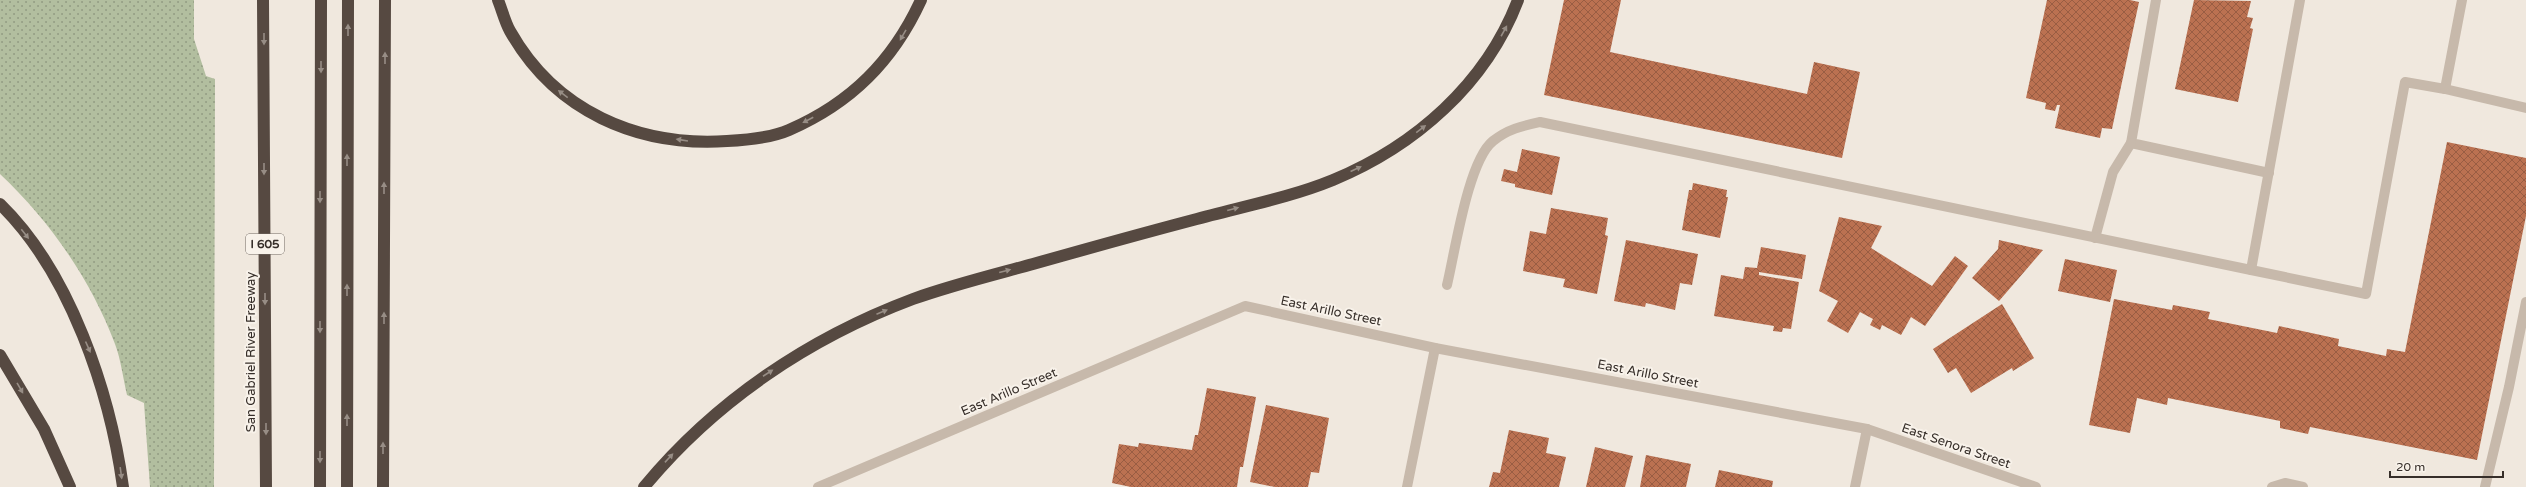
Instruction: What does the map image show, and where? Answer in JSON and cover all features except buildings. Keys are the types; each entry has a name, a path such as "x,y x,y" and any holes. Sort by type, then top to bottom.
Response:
{"highway":[{"name":"San Gabriel River Freeway","path":"264,0 266,487"},
{"path":"320,487 321,0"},
{"path":"347,487 348,0"},
{"path":"383,487 385,0"},
{"path":"498,0 510,30 537,70 562,94 608,123 654,136 699,143 742,140 788,131 836,106 878,69 897,45 921,0"},
{"path":"644,487 691,436 740,393 794,357 854,324 946,288 1305,189 1332,180 1371,162 1424,127 1455,99 1494,48 1518,0"},
{"path":"0,204 40,254 68,303 90,353 106,400 123,487"},
{"path":"0,354 44,429 70,487"}],"street":[{"path":"2095,238 2113,172 2131,143 2156,0"},
{"path":"2251,270 2300,0"},
{"path":"2445,89 2462,0"},
{"path":"1447,285 1478,160 1492,142 1515,127 1540,122 2366,294 2404,82 2445,89 2526,108"},
{"path":"2131,143 2269,173"},
{"path":"2485,487 2509,387 2526,302"},
{"name":"East Arillo Street","path":"818,487 1244,306 1436,348 1867,429"},
{"path":"1407,487 1436,348"},
{"path":"1855,487 1867,429"},
{"name":"East Senora Street","path":"1867,429 2036,487"},
{"path":"2272,487 2285,483 2303,487"}],"green space":[{"path":"0,0 194,0 194,39 206,76 215,79 214,487 150,487 144,403 127,395 115,344 94,297 67,253 36,211 0,174"}]}
